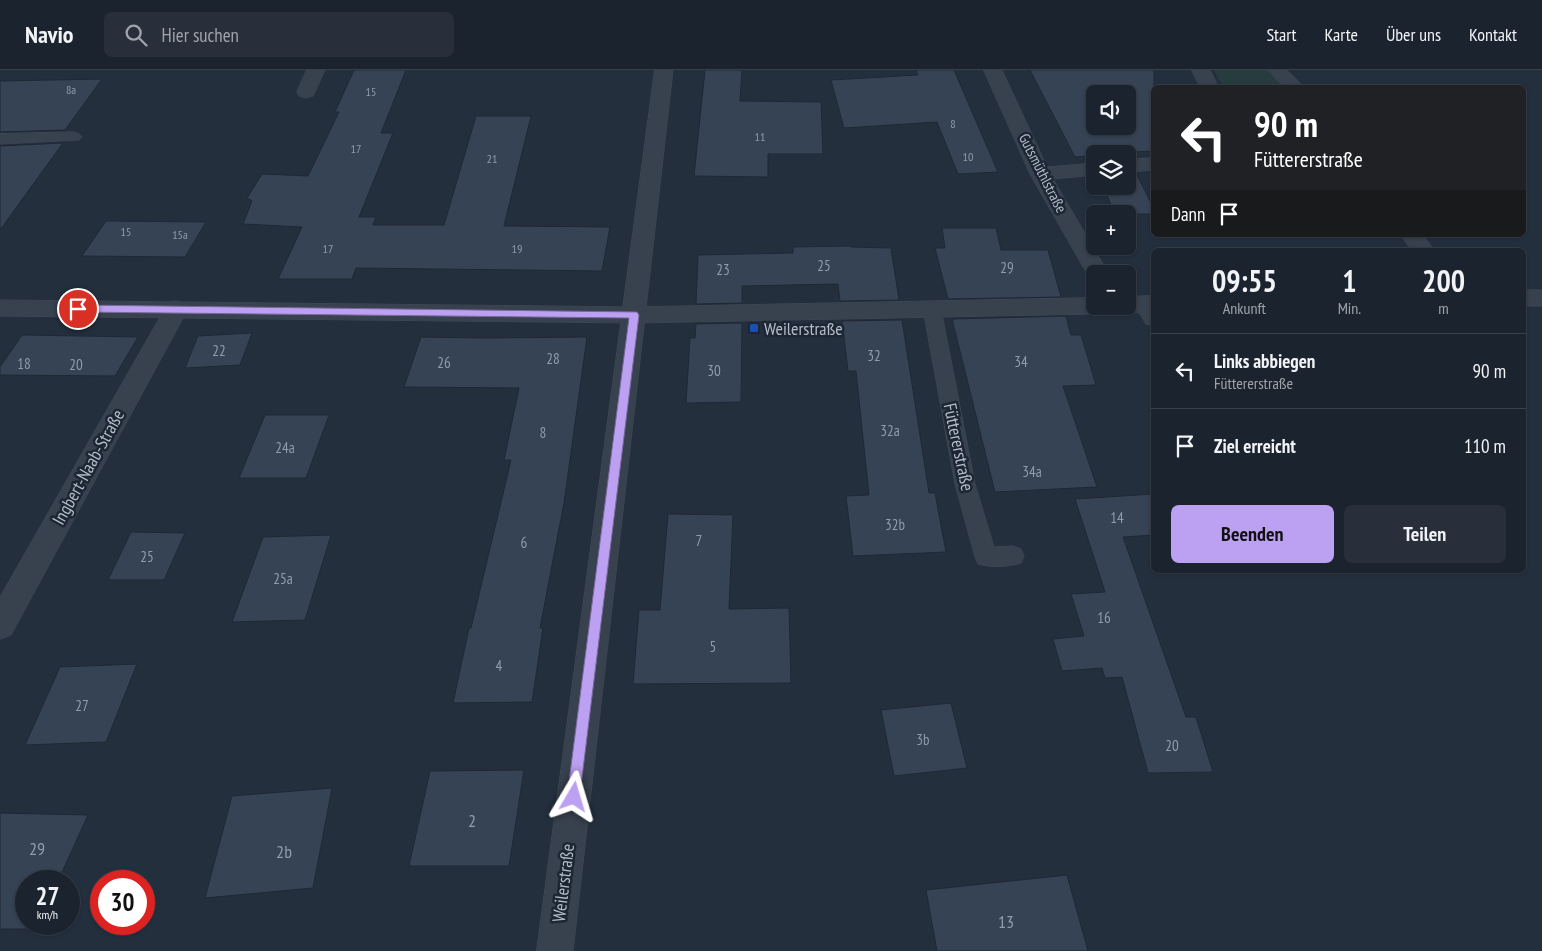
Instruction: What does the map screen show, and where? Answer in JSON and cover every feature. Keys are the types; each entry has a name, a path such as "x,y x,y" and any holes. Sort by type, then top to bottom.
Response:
{"street":[{"path":"306,92 316,70"},
{"name":"Weilerstraße","path":"555,951 664,70"},
{"name":"Gutsmüthlstraße","path":"993,70 1040,174 1093,265"},
{"path":"1201,70 1208,85"},
{"path":"1277,70 1293,85"},
{"path":"1136,165 1151,164"},
{"path":"1040,174 1086,170"},
{"path":"1413,237 1421,248"},
{"path":"1526,298 1542,298"},
{"path":"0,308 634,315 1086,306"},
{"name":"Ingbert-Naab-Straße","path":"0,625 176,309"}],"lane":[{"path":"0,139 74,137"},
{"name":"Füttererstraße","path":"932,309 965,484 986,557 1013,556"}],"green space":[{"path":"1214,70 1266,70 1283,85 1222,85"}],"building":[{"path":"354,70 406,70 381,133 393,133 359,217 376,217 373,225 444,225 476,116 531,116 504,226 610,227 602,271 356,268 352,279 278,279 302,227 243,224 252,201 247,198 262,174 308,176 339,112 335,112"},
{"path":"705,70 742,70 740,101 821,102 823,154 768,154 768,177 694,176"},
{"path":"916,70 954,70 998,172 958,174 937,122 844,128 831,80 918,75"},
{"path":"1030,70 1154,70 1154,85 1151,85 1151,151 1136,152 1136,145 1086,145 1086,156 1075,157"},
{"path":"102,79 65,130 0,132 0,81"},
{"path":"63,143 0,230 0,146"},
{"path":"1136,173 1151,203 1151,214 1136,214 1136,205 1111,205 1107,195 1136,195"},
{"path":"106,221 206,222 185,257 82,256"},
{"path":"942,228 996,228 1001,250 1048,250 1061,297 948,299 935,248 945,248"},
{"path":"851,246 891,248 899,300 840,301 838,284 742,286 742,303 696,304 698,255 793,253 793,247"},
{"path":"1066,316 1071,335 1081,335 1096,385 1063,386 1097,487 995,492 952,319"},
{"path":"902,320 929,493 935,493 946,552 853,556 846,496 869,495 856,371 848,371 842,321"},
{"path":"742,323 741,402 686,403 690,338 695,338 696,324"},
{"path":"252,333 240,365 185,368 198,336"},
{"path":"22,335 138,337 115,376 0,375 0,367"},
{"path":"421,337 587,337 564,503 540,628 543,628 532,702 453,703 469,628 471,628 511,460 504,460 519,388 404,387"},
{"path":"265,415 329,415 306,478 239,478"},
{"path":"1151,494 1151,535 1123,537 1186,717 1196,717 1213,772 1148,773 1122,677 1105,678 1102,668 1062,671 1053,639 1084,636 1071,594 1105,592 1075,499"},
{"path":"668,514 733,515 729,609 789,608 791,683 633,684 639,610 660,610"},
{"path":"131,532 185,533 164,580 108,580"},
{"path":"331,535 305,620 232,622 263,537"},
{"path":"137,664 106,742 25,745 60,667"},
{"path":"951,703 967,768 894,776 881,710"},
{"path":"524,770 509,866 409,866 430,771"},
{"path":"332,788 313,888 205,898 232,796"},
{"path":"0,813 88,815 63,870 15,870 15,929 0,929"},
{"path":"1067,875 1088,951 937,951 926,890"}],"place":[{"name":"Weilerstraße","path":"754,328"}],"route":[{"path":"78,309 634,315 574,797"}]}
